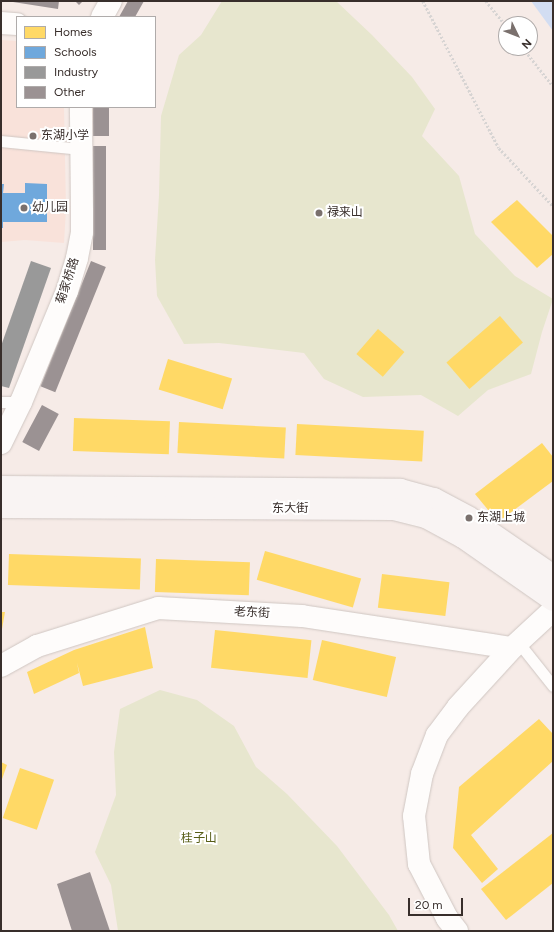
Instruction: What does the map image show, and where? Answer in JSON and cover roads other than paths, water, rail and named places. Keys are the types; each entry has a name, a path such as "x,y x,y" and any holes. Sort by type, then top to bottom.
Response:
{"main road":[{"name":"东大街","path":"1,487 400,490 434,499 469,518 553,576"},
{"name":"东大街","path":"1,507 394,509 426,517 463,537 553,600"}],"street":[{"path":"103,16 111,1"},
{"path":"1,23 16,24"},
{"name":"菊家桥路","path":"1,443 11,402 67,290 77,258 82,232 81,108"},
{"name":"老东街","path":"1,666 37,646 158,608 302,616 515,645"},
{"path":"457,931 447,918 419,864 414,816 422,774 437,735 458,707 515,645 553,610"}],"lane":[{"path":"1,142 81,149"},
{"path":"515,645 553,686"}],"water":[{"path":"531,1 553,1 553,31"}],"place":[{"name":"东湖小学","path":"33,136"},
{"name":"幼儿园","path":"24,208"},
{"name":"禄来山","path":"319,213"},
{"name":"东湖上城","path":"469,518"}],"park label":[{"name":"桂子山","path":"199,839"}]}
